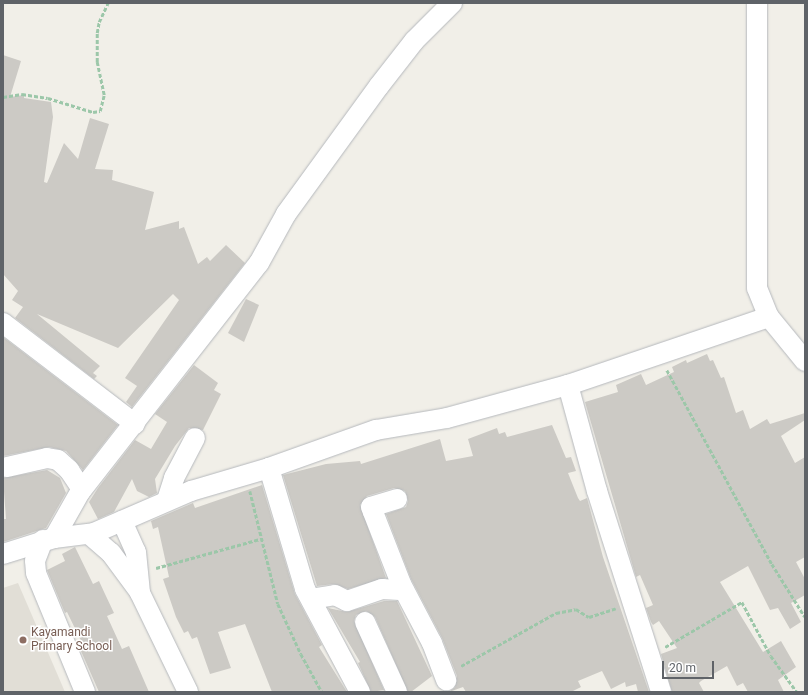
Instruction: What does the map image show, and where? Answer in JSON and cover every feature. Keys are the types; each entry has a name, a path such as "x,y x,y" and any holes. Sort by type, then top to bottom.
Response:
{"street":[{"path":"85,692 36,573 35,561 82,489 135,424 259,263 286,214 379,86 414,41 452,3"},
{"path":"757,3 757,288 769,317 805,361"},
{"path":"3,554 48,539 89,534 122,521 167,500 269,468 376,430 447,418 568,385 769,317"},
{"path":"3,323 135,424"},
{"path":"568,385 597,491 634,602 661,692"},
{"path":"167,500 174,478 195,438"},
{"path":"7,467 47,458 58,460 69,470 82,489"},
{"path":"269,468 285,528 311,599 360,692"},
{"path":"397,499 371,507 404,590 432,644 440,687"},
{"path":"122,521 133,542 140,592"},
{"path":"89,534 111,553 140,592 188,692"},
{"path":"311,599 335,595 347,601 382,588 404,590"},
{"path":"365,622 397,692"}],"path":[{"path":"3,97 22,94 48,98 93,112 100,111 104,95 97,62 98,33 99,22 108,3"},
{"path":"659,353 687,412 772,564 805,617"},
{"path":"247,475 260,540 278,604 322,692"},
{"path":"137,562 156,568 260,540"},
{"path":"440,687 456,668 556,613 576,609 589,617 634,602"},
{"path":"650,656 742,602 771,656 797,692"}],"shaded area":[{"name":"Kayamandi Primary School","path":"18,583 65,692 3,692 3,588"}],"building":[{"path":"3,55 21,61 10,97 24,95 24,98 51,102 53,117 44,182 47,183 64,143 78,159 90,118 109,124 95,169 113,170 112,180 154,192 145,230 179,221 179,229 184,227 198,264 207,257 210,261 226,245 245,263 132,407 126,402 137,386 125,378 179,300 173,294 118,348 37,314 100,366 93,373 97,376 94,379 15,318 23,307 12,300 18,291 3,274"},
{"path":"246,299 259,305 244,342 228,333"},
{"path":"3,337 118,425 83,470 66,451 49,447 3,456"},
{"path":"707,354 710,361 713,360 721,378 724,377 736,413 743,410 750,429 767,419 770,424 805,413 805,420 781,436 795,463 805,457 805,557 796,562 805,579 805,595 791,603 801,622 790,629 778,608 770,610 748,566 720,582 763,652 781,641 796,667 778,680 784,692 748,692 743,683 737,686 727,666 699,683 704,692 672,692 661,654 677,648 659,621 653,625 651,622 646,608 653,605 640,575 636,577 585,402 618,392 616,385 641,374 646,385 674,372 672,367 686,360 687,363"},
{"path":"194,365 218,383 214,390 221,394 203,430 189,428 175,446 155,479 157,493 149,497 137,491 132,479 114,512 98,519 89,502 135,440 151,449 167,422 155,414"},
{"path":"552,425 566,458 571,457 576,471 568,473 578,498 580,501 587,498 603,557 649,692 638,692 636,684 626,687 625,682 611,689 602,671 578,681 581,687 571,692 466,692 463,687 449,692 455,687 457,676 442,638 411,579 386,514 406,507 408,501 405,491 394,488 367,496 360,505 386,578 348,589 334,584 317,586 283,475 326,464 360,461 361,464 440,439 446,461 473,456 468,439 497,428 499,434 505,432 507,437"},
{"path":"47,470 60,478 66,493 46,528 3,542 3,519 6,519 3,478"},
{"path":"262,485 295,594 322,645 319,647 347,692 272,692 245,624 218,632 231,668 210,674 197,637 192,639 188,631 184,633 176,617 163,579 169,577 158,527 153,529 151,521 193,503 195,508"},
{"path":"75,547 93,584 99,581 114,613 107,616 122,649 129,646 149,692 99,692 81,651 85,649 67,612 65,613 47,570 65,561 62,554"},
{"path":"384,601 397,601 432,676 411,692 408,692 375,617 366,611 356,615 354,621 384,690 371,692 358,663 360,662 328,608 347,612"}],"place":[{"name":"Kayamandi Primary School","path":"23,640"}]}
